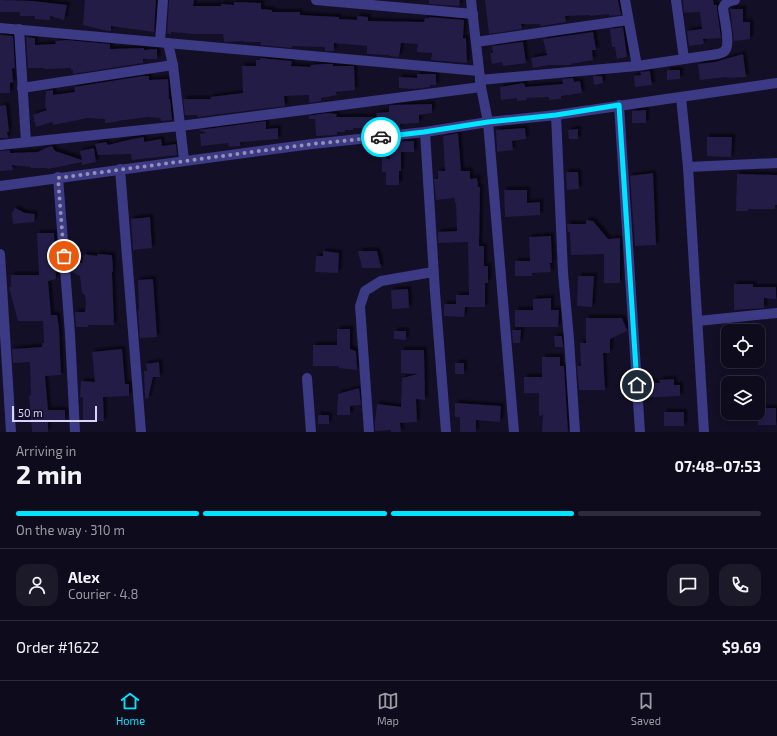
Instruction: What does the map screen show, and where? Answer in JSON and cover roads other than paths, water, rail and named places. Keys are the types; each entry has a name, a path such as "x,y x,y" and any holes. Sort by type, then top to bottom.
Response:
{"street":[{"path":"163,0 164,43 173,65 184,160"},
{"path":"316,0 424,5 473,14"},
{"path":"471,0 480,79 488,122 514,432"},
{"path":"625,0 637,66"},
{"path":"676,0 684,59"},
{"path":"0,145 180,126 480,79 637,66 718,54 724,52 727,42 723,8 725,4 735,0"},
{"path":"476,42 628,20"},
{"path":"0,28 164,43 480,79"},
{"path":"19,29 26,142"},
{"path":"22,88 173,65"},
{"path":"0,186 184,160 424,132 488,122 556,115 777,83"},
{"path":"682,97 688,167 704,432"},
{"path":"619,105 640,432"},
{"path":"556,115 563,273 575,432"},
{"path":"424,132 433,272 446,432"},
{"path":"688,167 777,163"},
{"path":"120,169 141,432"},
{"path":"58,178 75,432"},
{"path":"0,254 11,432"},
{"path":"369,432 360,306 364,291 380,281 433,272"},
{"path":"698,321 777,313"},
{"path":"307,378 311,432"}]}
